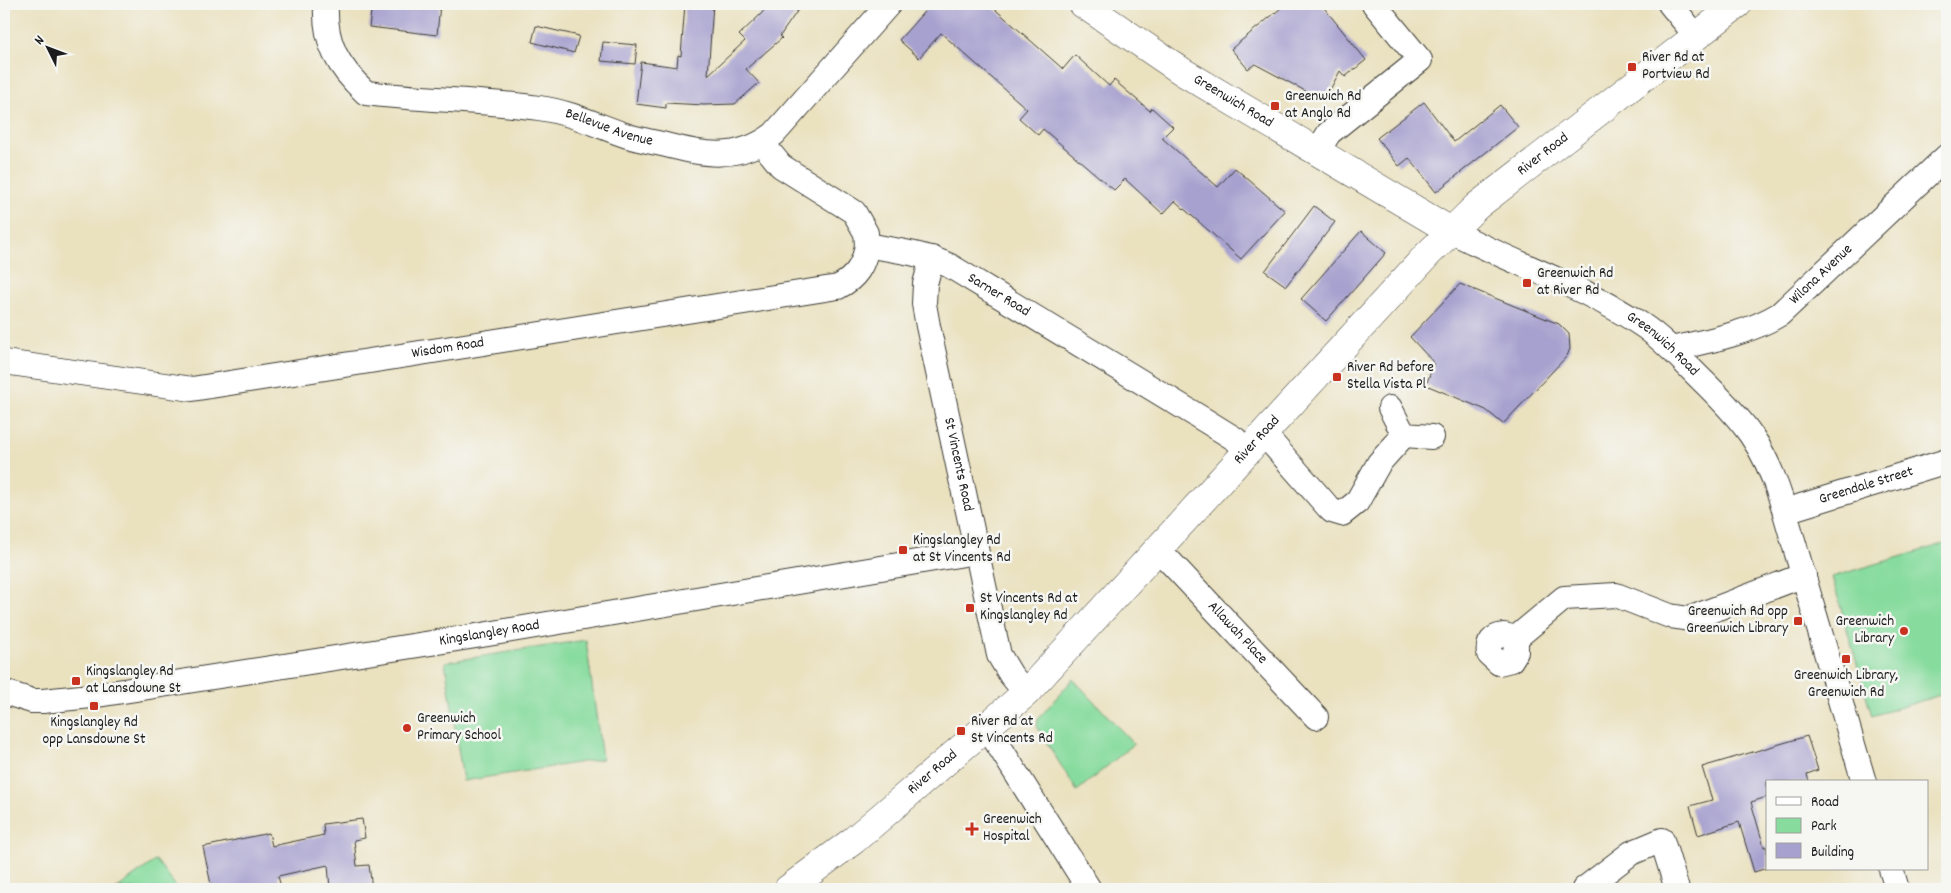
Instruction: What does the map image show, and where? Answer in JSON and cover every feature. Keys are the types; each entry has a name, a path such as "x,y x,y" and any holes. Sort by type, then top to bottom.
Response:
{"main road":[{"name":"Greenwich Road","path":"1083,4 1183,72 1451,231"},
{"name":"River Road","path":"788,889 854,840 1026,693 1451,231 1477,206 1738,4"}],"street":[{"name":"Bellevue Avenue","path":"326,4 326,18 332,51 350,78 366,93 541,108 582,117 623,135 700,154 730,154 762,143 782,126 889,4"},
{"path":"1317,152 1330,133 1420,60 1374,4"},
{"path":"1670,4 1697,37"},
{"path":"762,143 781,166 854,212 866,233 868,245"},
{"name":"Wilona Avenue","path":"1671,349 1745,331 1764,324 1780,314 1947,156"},
{"name":"Greenwich Road","path":"1451,231 1551,276 1642,325 1671,349 1749,430 1765,456 1784,512 1863,780"},
{"name":"Sarner Road","path":"868,245 904,250 932,258 968,276 1234,439 1256,443 1332,511 1342,514 1357,502 1378,463 1404,435"},
{"name":"Wisdom Road","path":"4,362 192,389 838,287 854,276 860,268 868,245"},
{"name":"St Vincents Road","path":"932,258 924,304 934,362 999,655 1011,675 1026,693"},
{"path":"1390,408 1404,435 1432,437"},
{"name":"Greendale Street","path":"1784,512 1947,461"},
{"name":"Allawah Place","path":"1159,550 1316,717"},
{"name":"Kingslangley Road","path":"4,692 32,701 91,696 476,636 976,552"},
{"path":"1516,638 1564,598 1616,595 1670,616 1690,619 1804,575"},
{"path":"987,727 1088,889"},
{"path":"1584,889 1631,853 1662,840 1677,889"},
{"path":"1891,870 1897,889"}],"green space":[{"path":"1947,543 1947,693 1872,716 1832,577"},
{"path":"586,640 602,759 463,781 445,662"},
{"path":"1073,679 1134,744 1077,791 1037,727 1038,719"},
{"path":"156,860 178,889 116,889"}],"building":[{"path":"372,4 440,4 437,35 369,27"},
{"path":"685,4 713,4 708,75 745,41 739,35 769,4 802,4 780,36 782,38 746,69 759,83 735,104 666,103 666,108 636,104 641,62 677,67 678,55 681,56"},
{"path":"931,4 989,4 1063,69 1075,55 1109,86 1114,80 1150,111 1152,108 1173,127 1162,138 1218,187 1235,168 1285,211 1241,259 1175,201 1163,214 1125,179 1114,190 1043,129 1038,135 1019,118 1027,109 941,33 919,58 899,40"},
{"path":"1286,4 1321,4 1366,60 1345,77 1340,71 1324,101 1255,64 1248,69 1231,49"},
{"path":"536,26 579,36 574,53 532,42"},
{"path":"603,42 637,45 635,64 601,61"},
{"path":"1424,102 1454,142 1500,105 1518,127 1436,192 1409,158 1399,166 1377,138"},
{"path":"1314,206 1335,222 1286,286 1265,271"},
{"path":"1361,231 1386,253 1326,321 1301,299"},
{"path":"1460,284 1559,324 1569,334 1570,349 1567,356 1503,424 1486,410 1426,385 1434,363 1410,337"},
{"path":"1807,736 1818,770 1807,774 1808,780 1766,780 1766,797 1751,802 1764,847 1766,847 1766,868 1754,872 1739,822 1698,835 1690,806 1712,800 1702,767"},
{"path":"362,819 365,838 354,840 357,866 369,865 372,889 330,889 328,865 278,876 281,887 269,889 212,889 203,847 269,833 272,846 324,835 323,824"}],"place":[{"name":"River Rd at Portview Rd","path":"1632,67"},
{"name":"Greenwich Rd at Anglo Rd","path":"1275,106"},
{"name":"Greenwich Rd at River Rd","path":"1527,283"},
{"name":"River Rd before Stella Vista Pl","path":"1337,377"},
{"name":"Kingslangley Rd at St Vincents Rd","path":"903,550"},
{"name":"St Vincents Rd at Kingslangley Rd","path":"970,608"},
{"name":"Greenwich Rd opp Greenwich Library","path":"1798,621"},
{"name":"Greenwich Library","path":"1904,631"},
{"name":"Greenwich Library, Greenwich Rd","path":"1846,659"},
{"name":"Kingslangley Rd at Lansdowne St","path":"76,681"},
{"name":"Kingslangley Rd opp Lansdowne St","path":"94,706"},
{"name":"Greenwich Primary School","path":"407,728"},
{"name":"River Rd at St Vincents Rd","path":"961,731"},
{"name":"Greenwich Hospital","path":"972,829"}]}
